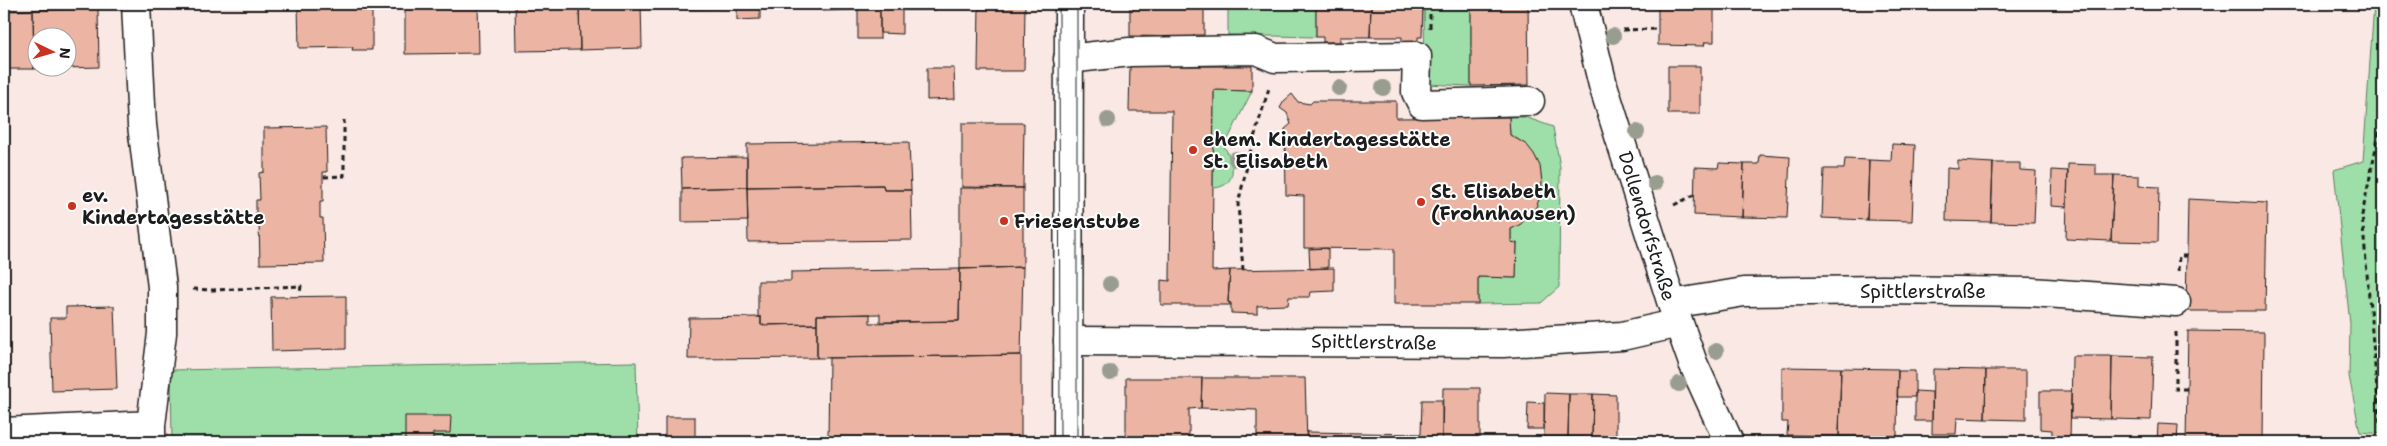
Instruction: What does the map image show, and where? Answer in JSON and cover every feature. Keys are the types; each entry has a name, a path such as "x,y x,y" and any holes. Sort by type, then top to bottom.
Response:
{"street":[{"path":"4,432 151,434 166,333 142,125 136,4"},
{"path":"1068,442 1069,4"},
{"name":"Dollendorfstraße","path":"1583,4 1604,85 1675,314 1693,363 1729,442"},
{"path":"1068,59 1130,52 1256,50 1275,58 1417,56 1416,92 1422,104 1530,101"},
{"name":"Spittlerstraße","path":"1068,341 1503,343 1622,336 1675,314 1744,292 1884,290 2031,292 2176,302"}],"path":[{"path":"1430,4 1430,30"},
{"path":"1243,270 1238,204 1253,140 1269,89"},
{"path":"2383,114 2362,216 2380,425 2383,430"},
{"path":"324,176 344,176 344,120"},
{"path":"162,287 213,290 301,286 300,294"}],"green space":[{"path":"1228,4 1316,4 1316,37 1228,35"},
{"path":"1424,4 1471,4 1471,86 1425,84"},
{"path":"2374,4 2383,4 2383,434 2360,432 2349,376 2350,324 2334,170 2363,161"},
{"path":"1214,90 1252,91 1224,147 1231,160 1232,173 1230,179 1221,187 1213,188"},
{"path":"1509,117 1525,117 1553,127 1560,167 1559,287 1541,303 1478,304 1478,277 1516,278 1517,243 1511,242 1511,229 1524,220 1534,209 1539,195 1541,182 1539,168 1534,155 1524,144 1510,135"},
{"path":"636,362 638,442 172,442 171,370"}],"building":[{"path":"298,4 372,4 372,50 352,50 353,47 299,48"},
{"path":"405,4 478,4 479,53 405,54"},
{"path":"515,4 579,4 580,50 516,51"},
{"path":"579,4 641,4 642,48 580,50"},
{"path":"684,4 760,4 760,19 737,20 737,8 684,9"},
{"path":"760,4 823,4 823,6 760,7"},
{"path":"823,4 880,4 880,39 858,39 858,10 823,11"},
{"path":"880,4 936,4 936,10 902,10 902,34 880,33"},
{"path":"936,4 979,4 978,7 936,8"},
{"path":"979,4 1025,4 1024,71 978,71"},
{"path":"1130,4 1204,4 1204,35 1194,35 1194,37 1130,36"},
{"path":"1316,4 1371,4 1370,37 1340,37 1340,42 1323,42 1323,37 1316,37"},
{"path":"1371,4 1423,4 1422,37 1418,37 1418,43 1402,43 1402,37 1370,37"},
{"path":"1471,4 1528,4 1529,85 1471,86"},
{"path":"1658,4 1714,4 1714,42 1705,42 1704,46 1658,45"},
{"path":"98,9 99,67 78,68 78,28 33,28 33,10"},
{"path":"33,10 33,28 28,28 28,69 4,69 4,11"},
{"name":"ehem. Kindertagesstätte St. Elisabeth","path":"1130,66 1252,66 1252,91 1214,90 1212,271 1230,270 1228,302 1231,305 1161,305 1161,280 1170,281 1172,111 1129,111"},
{"path":"1668,66 1700,66 1700,114 1668,114"},
{"path":"927,68 954,68 955,99 927,100"},
{"name":"St. Elisabeth (Frohnhausen)","path":"1292,94 1298,102 1310,104 1313,101 1396,101 1396,118 1509,117 1510,135 1527,145 1534,154 1540,166 1542,182 1541,195 1536,207 1521,224 1511,229 1511,242 1517,243 1516,278 1478,277 1478,304 1394,304 1394,249 1304,248 1304,196 1286,195 1285,129 1291,124 1287,113 1280,108 1284,101"},
{"path":"962,123 1024,123 1023,188 962,187"},
{"path":"326,127 327,172 323,172 323,201 320,201 320,218 323,218 324,263 260,264 259,222 256,222 256,200 260,200 259,173 264,172 264,128"},
{"path":"909,142 911,190 884,190 883,185 747,187 747,144"},
{"path":"1892,144 1915,145 1912,221 1867,220 1869,160 1891,161"},
{"path":"1760,155 1790,157 1787,218 1742,217 1744,164 1759,164"},
{"path":"747,157 747,187 682,189 681,158"},
{"path":"1845,159 1869,160 1867,220 1822,218 1824,169 1844,169"},
{"path":"1958,161 1993,163 1991,222 1946,221 1947,168 1958,169"},
{"path":"1719,163 1744,164 1742,217 1694,215 1695,167 1718,168"},
{"path":"1993,163 2020,163 2020,170 2036,171 2034,223 1991,222"},
{"path":"2068,164 2096,165 2096,175 2114,175 2111,241 2066,239"},
{"path":"2052,170 2068,171 2067,207 2051,206"},
{"path":"2114,175 2139,176 2139,186 2159,187 2158,242 2111,241"},
{"path":"883,185 884,190 911,190 912,240 748,242 747,187"},
{"path":"747,187 748,221 682,222 682,189"},
{"path":"960,188 1023,188 1023,267 960,269"},
{"path":"2188,199 2267,203 2265,311 2186,311"},
{"path":"1328,248 1328,268 1310,269 1309,249"},
{"path":"1023,267 1021,355 817,358 817,315 870,314 870,323 959,321 960,269"},
{"path":"1334,268 1334,291 1311,292 1310,297 1289,297 1288,305 1257,306 1257,314 1231,313 1231,303 1228,302 1230,270"},
{"path":"960,269 959,321 880,322 880,314 817,315 817,324 761,325 761,317 758,317 758,281 791,281 791,272"},
{"path":"346,296 346,349 272,351 271,297"},
{"path":"114,306 117,389 52,391 50,318 66,318 66,307"},
{"path":"761,317 761,325 817,324 817,358 688,359 689,318"},
{"path":"2188,331 2264,332 2263,442 2186,442"},
{"path":"1021,355 1021,442 828,442 829,358"},
{"path":"2072,356 2112,356 2111,419 2071,418"},
{"path":"2112,356 2153,357 2151,420 2111,419"},
{"path":"1782,367 1841,368 1839,436 1787,435 1788,422 1782,422"},
{"path":"1841,368 1898,369 1897,436 1839,436"},
{"path":"1933,369 1986,370 1985,419 1957,418 1956,434 1932,434"},
{"path":"1986,370 2026,370 2026,420 1985,419"},
{"path":"1898,371 1915,371 1915,397 1897,397"},
{"path":"1126,378 1202,378 1201,408 1189,409 1189,442 1126,442"},
{"path":"1202,378 1305,378 1307,442 1257,442 1257,410 1201,408"},
{"path":"1443,388 1480,388 1480,442 1442,442"},
{"path":"1915,391 1932,392 1932,421 1915,421"},
{"path":"2040,391 2071,391 2070,442 2052,442 2052,430 2040,429"},
{"path":"1545,393 1569,394 1568,437 1544,437"},
{"path":"1569,394 1593,394 1592,438 1568,437"},
{"path":"1593,394 1616,395 1616,438 1592,438"},
{"path":"1422,400 1442,400 1442,442 1307,442 1306,432 1421,434"},
{"path":"1528,402 1544,403 1544,429 1527,429"},
{"path":"405,416 451,416 450,433 433,433 433,442 405,442"},
{"path":"665,417 695,417 695,442 665,442"},
{"path":"2158,424 2178,425 2177,442 2157,442"}],"tram line":[{"path":"1059,4 1060,442"},
{"path":"1077,4 1077,442"}],"place":[{"name":"ehem. Kindertagesstätte St. Elisabeth","path":"1193,150"},
{"name":"St. Elisabeth (Frohnhausen)","path":"1421,202"},
{"name":"ev. Kindertagesstätte","path":"72,206"},
{"name":"Friesenstube","path":"1004,221"}]}
